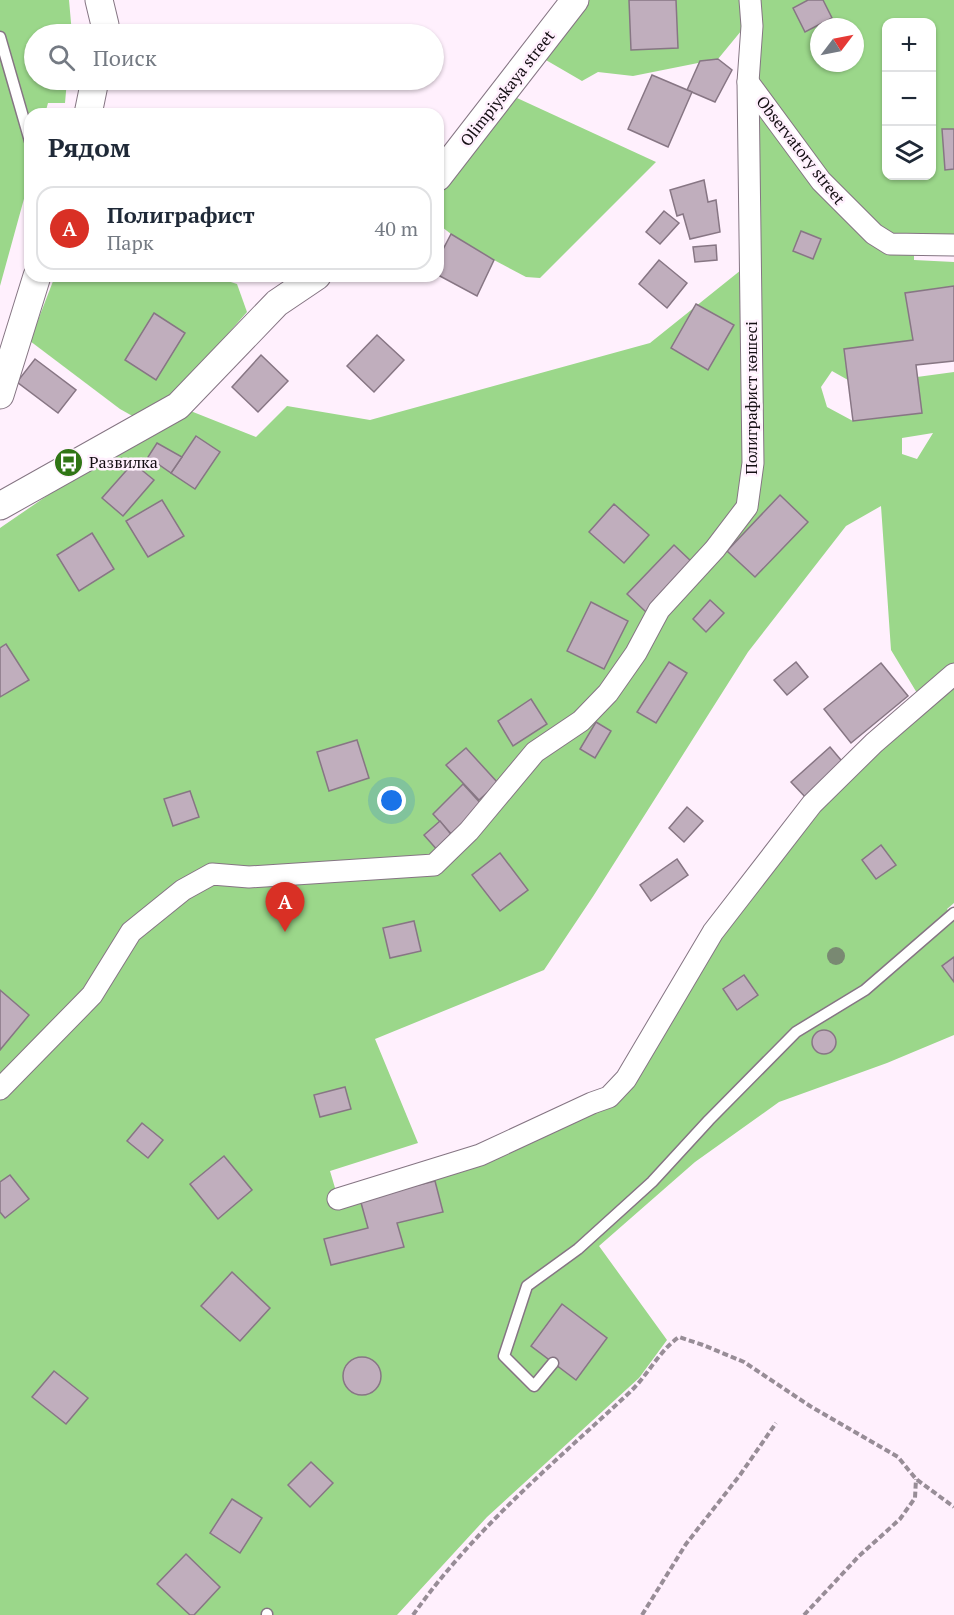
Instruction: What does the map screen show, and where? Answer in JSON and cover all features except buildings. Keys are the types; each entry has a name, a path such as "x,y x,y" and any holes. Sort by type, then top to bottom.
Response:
{"street":[{"path":"99,0 105,24"},
{"name":"Olimpiyskaya street","path":"444,169 575,0"},
{"name":"Полиграфист көшесі","path":"0,1089 92,995 131,932 183,890 212,874 249,877 434,865 469,831 535,752 581,721 608,693 636,652 658,610 715,549 747,507 753,463 748,82 752,26 750,0"},
{"name":"Observatory street","path":"748,82 821,181 857,220 874,234 890,244 954,245"},
{"path":"89,108 93,90"},
{"path":"0,395 35,282"},
{"path":"0,506 178,406 277,303 308,282"},
{"path":"338,1199 480,1155 609,1097 626,1078 713,932 812,804 874,743 954,675"}],"lane":[{"path":"0,37 24,120"},
{"path":"553,1363 534,1386 504,1356 527,1286 578,1250 652,1182 709,1120 796,1032 865,990 954,913"}],"path":[{"path":"413,1615 431,1590 493,1519 643,1379 669,1344 679,1338 744,1362 810,1406 897,1457 916,1479 954,1507"},
{"path":"642,1615 686,1544 740,1475 776,1423"},
{"path":"804,1615 859,1556 900,1519 915,1498 916,1479"}],"green space":[{"path":"0,0 69,0 71,24 24,24 24,90 66,90 65,103 48,103 47,108 24,108 24,199 0,286"},
{"path":"588,0 743,0 746,25 718,59 633,76 598,72 582,81 539,56"},
{"path":"758,0 954,0 954,129 943,129 946,170 954,169 954,239 914,243 914,260 954,262 954,286 905,293 913,340 844,349 848,380 832,371 821,387 827,407 853,421 922,413 917,377 954,372 954,666 917,693 891,650 881,506 846,526 748,652 544,970 375,1039 418,1143 330,1171 338,1198 609,1097 812,804 954,674 954,903 947,909 954,918 954,1035 887,1063 779,1102 695,1162 599,1246 667,1340 639,1378 487,1517 397,1615 0,1615 0,528 178,406 256,437 287,406 370,420 650,343 751,262","holes":["933,433 917,459 902,454 902,438"]},
{"path":"517,98 656,162 540,278 526,277 444,229 444,186"},
{"path":"53,282 231,282 237,284 247,312 169,401 136,418 120,409 30,341"}],"place":[{"name":"Развилка","path":"68,462"},
{"name":"Полиграфист","path":"285,932"}]}
